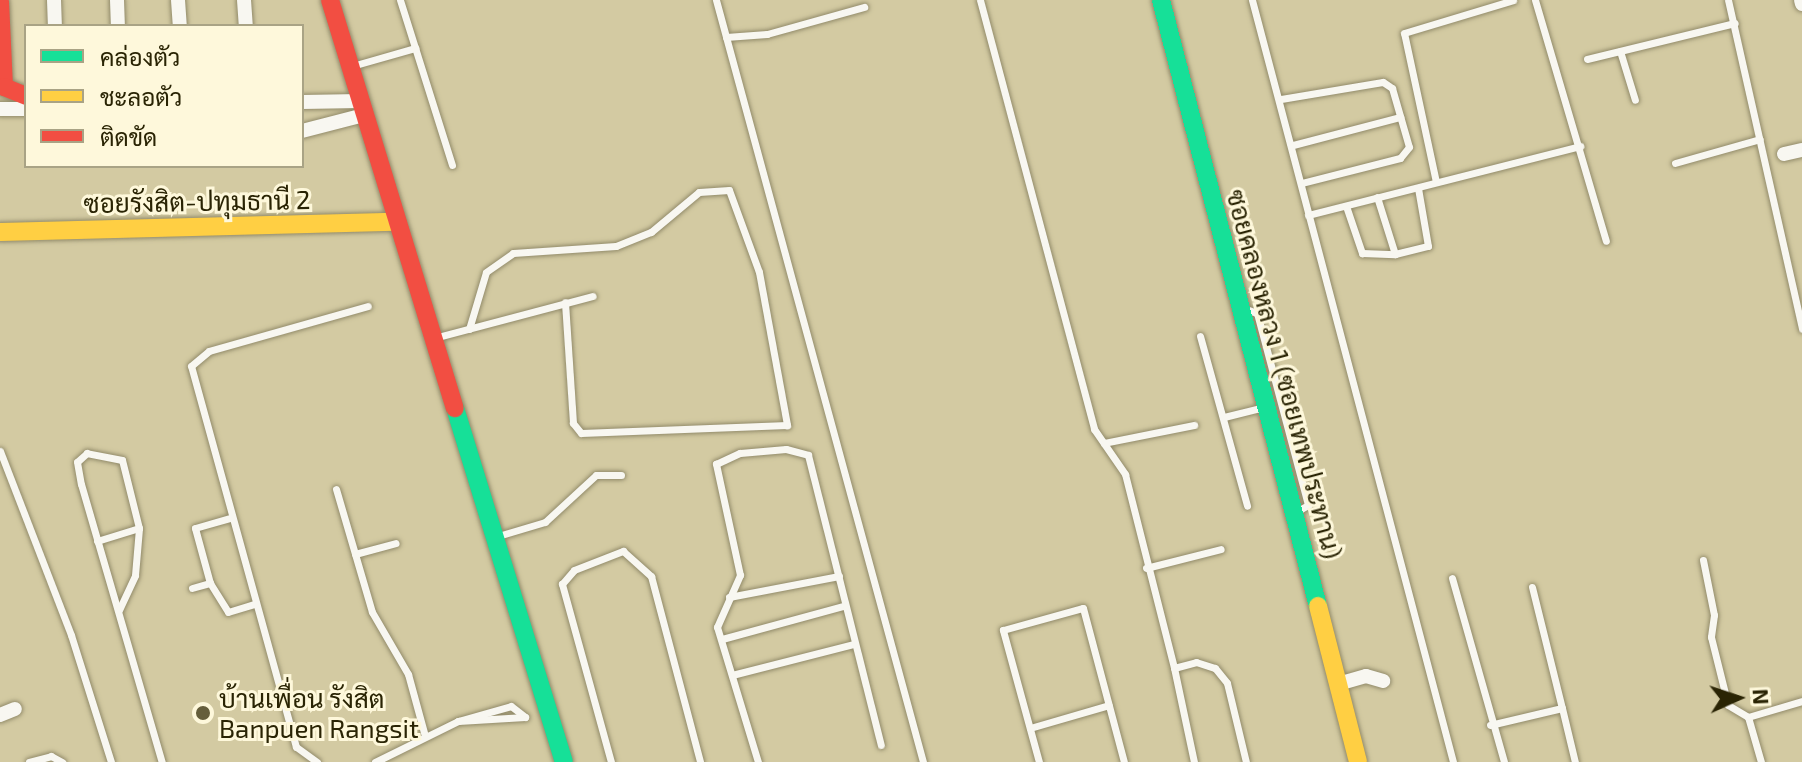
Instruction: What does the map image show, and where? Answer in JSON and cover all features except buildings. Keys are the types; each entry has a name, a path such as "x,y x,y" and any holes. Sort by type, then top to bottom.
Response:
{"street":[{"path":"54,0 55,24"},
{"path":"117,0 118,24"},
{"path":"178,0 180,24"},
{"path":"244,0 246,24"},
{"path":"330,0 395,222 564,762"},
{"name":"ซอยคลองหลวง 1 (ซอยเทพประทาน)","path":"1161,0 1358,762"},
{"path":"0,2 4,87 24,95"},
{"path":"304,102 362,108"},
{"path":"304,130 362,108"},
{"path":"0,109 24,109"},
{"path":"1784,154 1802,150"},
{"name":"ซอยรังสิต-ปทุมธานี 2","path":"0,232 395,222"},
{"path":"1338,684 1366,676 1383,681"},
{"path":"0,715 15,709"}],"lane":[{"path":"400,0 452,165"},
{"path":"716,0 923,762"},
{"path":"980,0 1104,443 1125,474 1146,568 1174,668 1194,762"},
{"path":"1252,0 1281,99 1308,215 1453,762"},
{"path":"1436,182 1404,33 1513,0"},
{"path":"1535,0 1606,241"},
{"path":"1728,0 1802,329"},
{"path":"726,37 767,34 864,7"},
{"path":"1587,59 1735,23"},
{"path":"350,67 415,48"},
{"path":"1620,51 1635,100"},
{"path":"1281,99 1383,82 1400,117 1408,154 1302,183"},
{"path":"1293,145 1400,117"},
{"path":"1675,163 1760,139"},
{"path":"1308,215 1580,146"},
{"path":"1346,206 1362,253 1395,254 1431,243 1418,188"},
{"path":"469,329 486,272 513,253 616,246 651,232 699,192 729,190 759,272 787,425 581,433 573,423 565,302"},
{"path":"1377,197 1395,254"},
{"path":"432,338 593,296"},
{"path":"317,762 296,747 192,380 196,357 368,306"},
{"path":"1240,306 1257,313 1308,505 1294,513"},
{"path":"1200,336 1247,506"},
{"path":"1224,417 1266,407"},
{"path":"1104,443 1194,425"},
{"path":"758,762 717,627 727,597 740,575 716,472 727,455 786,449 808,455 839,576 843,606 881,745"},
{"path":"0,451 71,635 111,762"},
{"path":"119,610 135,575 139,528 122,460 87,453 77,469 162,762"},
{"path":"492,537 545,522 596,475 621,475"},
{"path":"336,489 379,627 408,674 425,736"},
{"path":"229,518 195,528 210,583 223,610 254,604"},
{"path":"97,541 139,528"},
{"path":"355,554 396,543"},
{"path":"1146,568 1221,549"},
{"path":"611,762 562,584 574,570 623,551 651,576 700,762"},
{"path":"1703,560 1714,615 1711,637 1728,705 1748,717 1761,762"},
{"path":"727,597 839,576"},
{"path":"1452,578 1490,725 1504,762"},
{"path":"192,588 210,583"},
{"path":"1532,587 1575,762"},
{"path":"722,639 843,606"},
{"path":"1039,762 1003,630 1083,608 1124,762"},
{"path":"732,675 854,644"},
{"path":"1174,668 1196,662 1215,668 1227,683 1246,762"},
{"path":"1748,717 1802,701"},
{"path":"1030,728 1109,705"},
{"path":"375,762 458,721 511,706 525,717 520,722 458,721"},
{"path":"1490,725 1562,708"},
{"path":"29,762 51,756 62,762"}],"traffic: fast":[{"path":"1161,0 1318,606"},
{"path":"455,408 564,762"}],"traffic: slow":[{"path":"0,232 395,222"},
{"path":"1318,606 1358,762"}],"traffic: jam":[{"path":"330,0 455,408"},
{"path":"0,2 4,87 24,95"}],"place":[{"name":"บ้านเพื่อน รังสิต Banpuen Rangsit","path":"203,713"}]}
